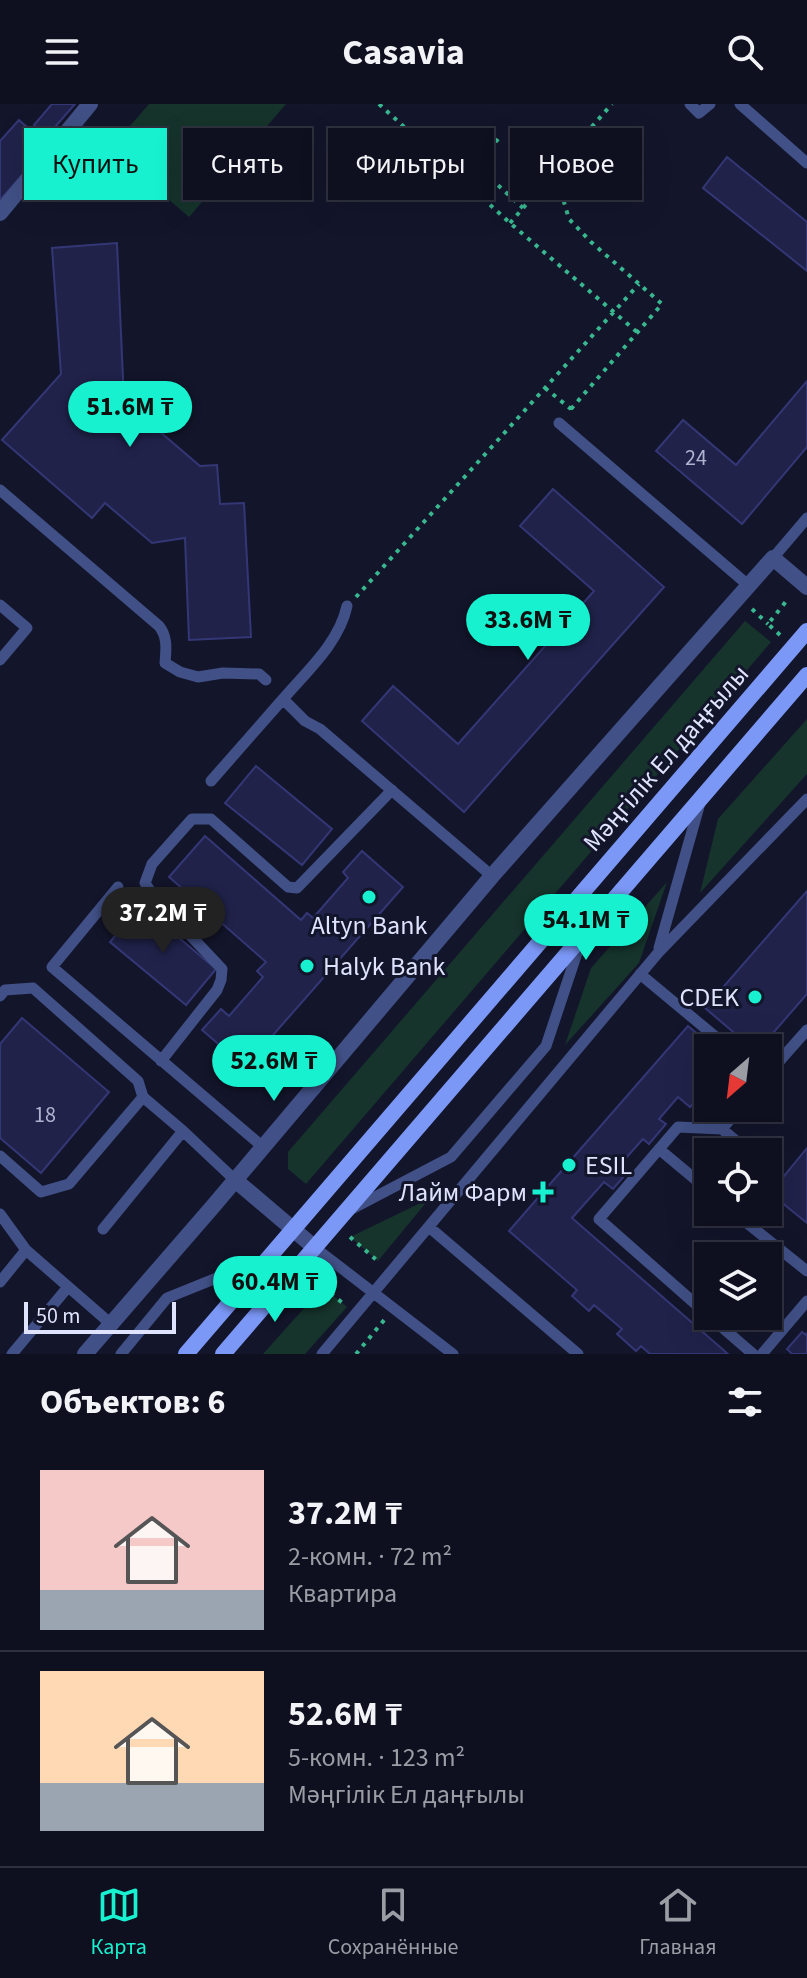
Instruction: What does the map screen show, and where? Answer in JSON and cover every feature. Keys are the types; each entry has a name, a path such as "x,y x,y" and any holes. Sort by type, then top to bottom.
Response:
{"main road":[{"name":"Мәңгілік Ел даңғылы","path":"186,1354 807,631"},
{"name":"Мәңгілік Ел даңғылы","path":"223,1354 807,675"}],"street":[{"path":"0,213 90,104"},
{"path":"85,1354 492,876 773,558 807,587"},
{"path":"235,1180 314,1247"}],"lane":[{"path":"690,104 699,113 710,104"},
{"path":"740,104 807,163"},
{"path":"559,423 748,585"},
{"path":"0,490 159,626 165,633 165,663 180,672 198,677 249,673 259,674 266,680"},
{"path":"773,558 807,518"},
{"path":"0,605 27,628 0,660"},
{"path":"211,781 329,645 344,620 347,606"},
{"path":"283,699 305,721 320,729 492,876"},
{"path":"161,1061 217,990 222,969 156,899 145,883 152,864 192,819 211,819 288,887 297,888 392,790"},
{"path":"658,953 702,797"},
{"path":"322,1354 658,953 807,799"},
{"path":"118,887 52,967 263,1147"},
{"path":"342,1214 451,1157 461,1146 546,1046 584,934"},
{"path":"640,974 712,1034"},
{"path":"0,996 5,990 33,988 138,1081 143,1097 235,1180"},
{"path":"782,1058 807,1030"},
{"path":"0,1156 41,1192 69,1184 143,1097"},
{"path":"722,1129 728,1122"},
{"path":"694,1302 599,1219 678,1127 722,1129 733,1138"},
{"path":"103,1229 183,1131"},
{"path":"659,1149 694,1178"},
{"path":"0,1214 26,1250 111,1324"},
{"path":"753,1226 807,1271"},
{"path":"429,1227 578,1354"},
{"path":"314,1247 453,1354"},
{"path":"0,1282 26,1250"},
{"path":"121,1354 167,1298 239,1269 263,1266"},
{"path":"12,1354 68,1287"},
{"path":"762,1354 807,1301"},
{"path":"726,1330 753,1354"}],"path":[{"path":"379,104 406,128"},
{"path":"591,128 612,104"},
{"path":"494,144 499,138"},
{"path":"494,181 523,208"},
{"path":"485,200 637,332"},
{"path":"510,223 530,200"},
{"path":"559,423 662,304 569,219 563,200"},
{"path":"347,606 639,284"},
{"path":"545,388 571,409"},
{"path":"780,635 768,624 788,599"},
{"path":"350,1237 391,1272"},
{"path":"323,1287 356,1314"},
{"path":"356,1354 394,1308"}],"green space":[{"path":"149,104 286,104 265,128 183,128 183,200 204,200 189,217 167,198 167,128 128,128"},
{"path":"745,621 771,642 306,1184 288,1169 288,1152"},
{"path":"807,719 807,774 700,893 718,819"},
{"path":"667,882 639,963 565,1045 591,968"},
{"path":"429,1199 378,1261 350,1237"},
{"path":"323,1287 347,1307 305,1354 263,1354"}],"building":[{"path":"52,104 75,104 54,128 38,128 34,125"},
{"path":"19,120 28,128 24,128 24,173 0,200 0,141"},
{"path":"727,157 807,222 807,271 703,188"},
{"path":"117,243 124,401 200,466 217,465 220,504 244,503 251,637 189,640 185,538 152,543 105,503 92,518 2,440 61,374 52,248"},
{"path":"807,381 807,447 742,524 656,451 683,420 736,465"},
{"path":"553,489 664,587 464,812 362,721 393,686 458,744 594,591 520,526"},
{"path":"256,766 332,829 302,865 225,803"},
{"path":"205,836 301,920 307,913 313,918 348,878 343,872 362,851 403,887 245,1067 202,1030 221,1009 229,1016 263,977 257,971 266,962 169,877"},
{"path":"807,891 807,994 772,1034 736,1034 705,1008"},
{"path":"140,905 216,969 186,1005 110,942"},
{"path":"22,1018 109,1092 41,1173 0,1138 0,1044"},
{"path":"688,1026 697,1034 694,1034 694,1103 690,1107 678,1097 659,1119 666,1124 649,1144 643,1139 617,1168 625,1175 613,1189 604,1182 572,1218 694,1324 694,1330 700,1330 728,1354 650,1354 641,1346 636,1351 617,1334 622,1329 594,1305 589,1311 572,1296 577,1290 509,1231"},
{"path":"807,1148 807,1223 782,1203 782,1178"},
{"path":"802,1332 807,1333 807,1354 792,1354 787,1349"}],"place":[{"name":"Altyn Bank","path":"369,897"},
{"name":"Halyk Bank","path":"307,966"},
{"name":"CDEK","path":"755,997"},
{"name":"ESIL","path":"569,1165"},
{"name":"Лайм Фарм","path":"543,1192"}]}
